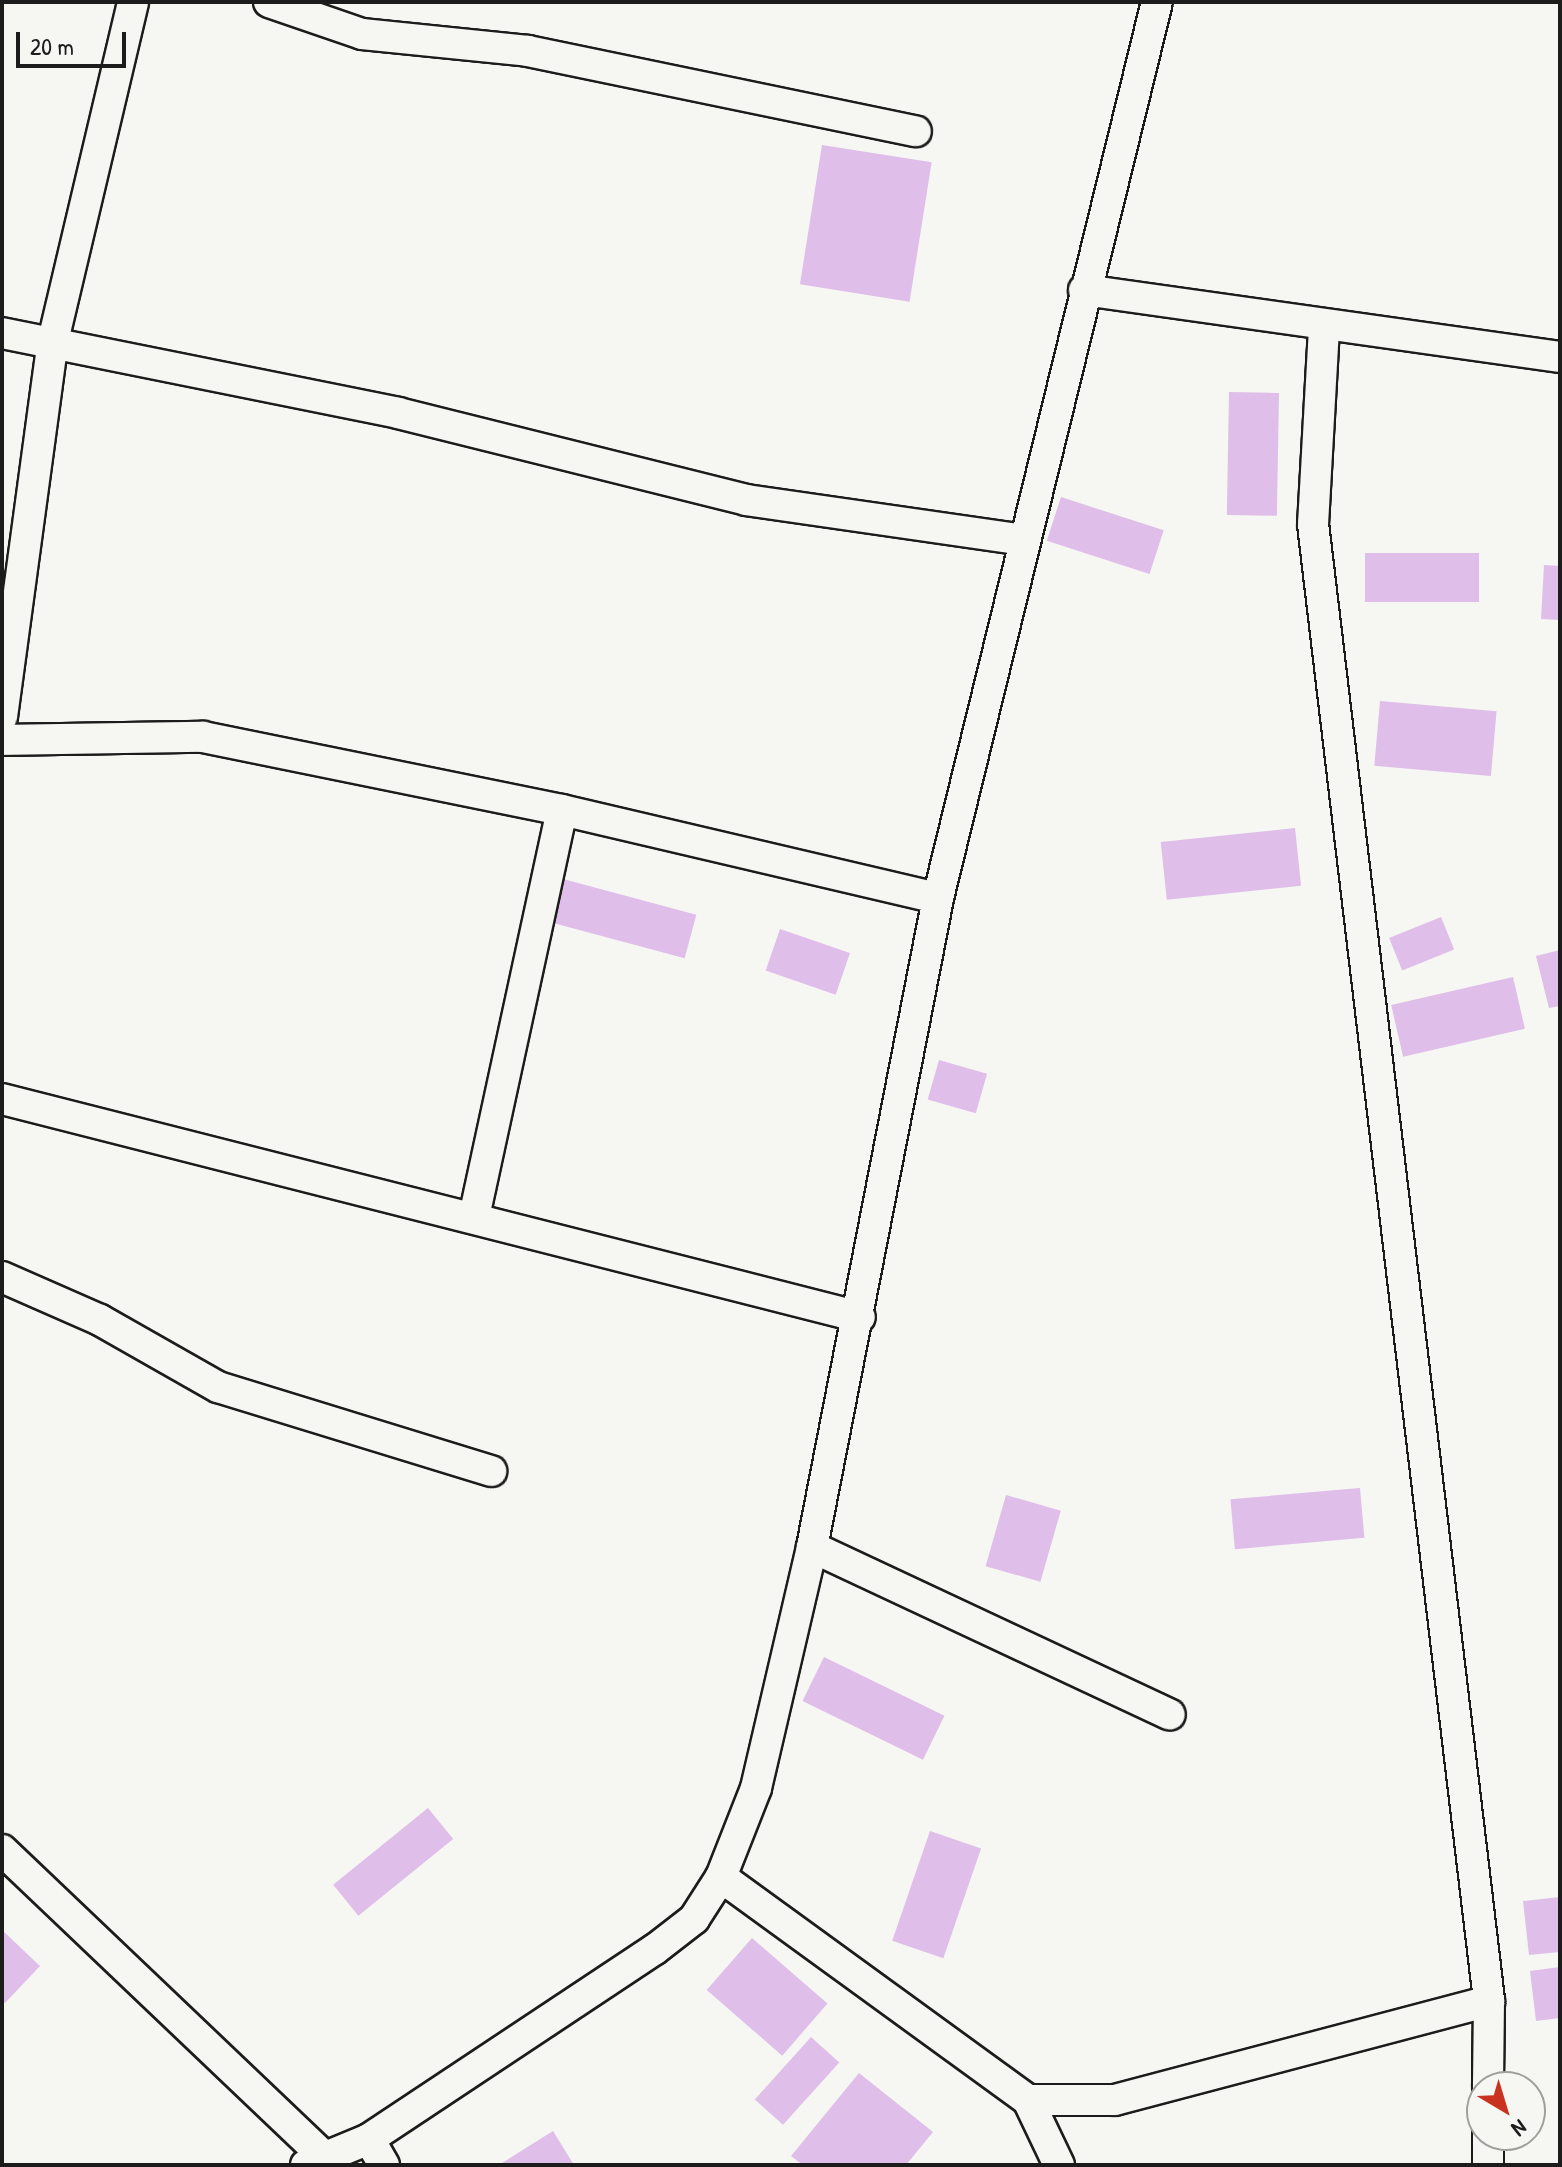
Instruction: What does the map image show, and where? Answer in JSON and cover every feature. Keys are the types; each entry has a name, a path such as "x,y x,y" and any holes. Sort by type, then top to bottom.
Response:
{"street":[{"path":"2,717 53,341 133,2"},
{"path":"269,2 362,34 528,51 916,131"},
{"path":"2,1850 315,2161 377,2152 694,1919 721,1877 756,1788 812,1547 860,1317 938,898 1084,290 1157,2"},
{"path":"1084,290 1324,328 1560,357"},
{"path":"1324,328 1313,524 1489,2001 1488,2071"},
{"path":"2,333 398,413 746,500 1024,540"},
{"path":"2,740 203,737 562,810 938,898"},
{"path":"474,1217 562,810"},
{"path":"2,1099 860,1317"},
{"path":"2,1277 100,1320 218,1387 491,1471"},
{"path":"812,1547 1170,1715"},
{"path":"721,1877 1028,2100 1059,2165"},
{"path":"1028,2100 1115,2100 1489,2001"}],"building":[{"path":"822,145 932,162 910,302 800,284"},
{"path":"1229,392 1279,393 1277,516 1227,515"},
{"path":"1061,497 1164,530 1149,574 1047,541"},
{"path":"1365,553 1479,553 1479,602 1365,602"},
{"path":"1544,565 1560,566 1560,620 1541,619"},
{"path":"1380,701 1497,711 1491,776 1374,766"},
{"path":"1295,828 1301,886 1167,900 1161,842"},
{"path":"563,879 696,915 685,958 551,922"},
{"path":"1441,917 1454,949 1402,970 1389,938"},
{"path":"780,929 850,953 836,995 766,971"},
{"path":"1560,950 1560,1006 1549,1008 1536,956"},
{"path":"1513,977 1525,1029 1403,1057 1391,1005"},
{"path":"939,1060 987,1074 976,1113 928,1099"},
{"path":"1360,1488 1364,1538 1235,1549 1230,1499"},
{"path":"1006,1495 1061,1511 1040,1582 986,1566"},
{"path":"824,1657 944,1716 923,1760 803,1701"},
{"path":"428,1808 453,1839 358,1916 333,1885"},
{"path":"930,1831 981,1849 943,1958 892,1941"},
{"path":"1560,1897 1560,1952 1529,1955 1523,1901"},
{"path":"2,1930 40,1966 5,2003 2,2000"},
{"path":"752,1938 827,2004 782,2056 707,1990"},
{"path":"1560,1967 1560,2018 1536,2021 1530,1971"},
{"path":"811,2037 839,2062 783,2125 755,2099"},
{"path":"859,2073 933,2132 906,2165 803,2165 791,2156"},
{"path":"553,2131 574,2165 499,2165"}]}
